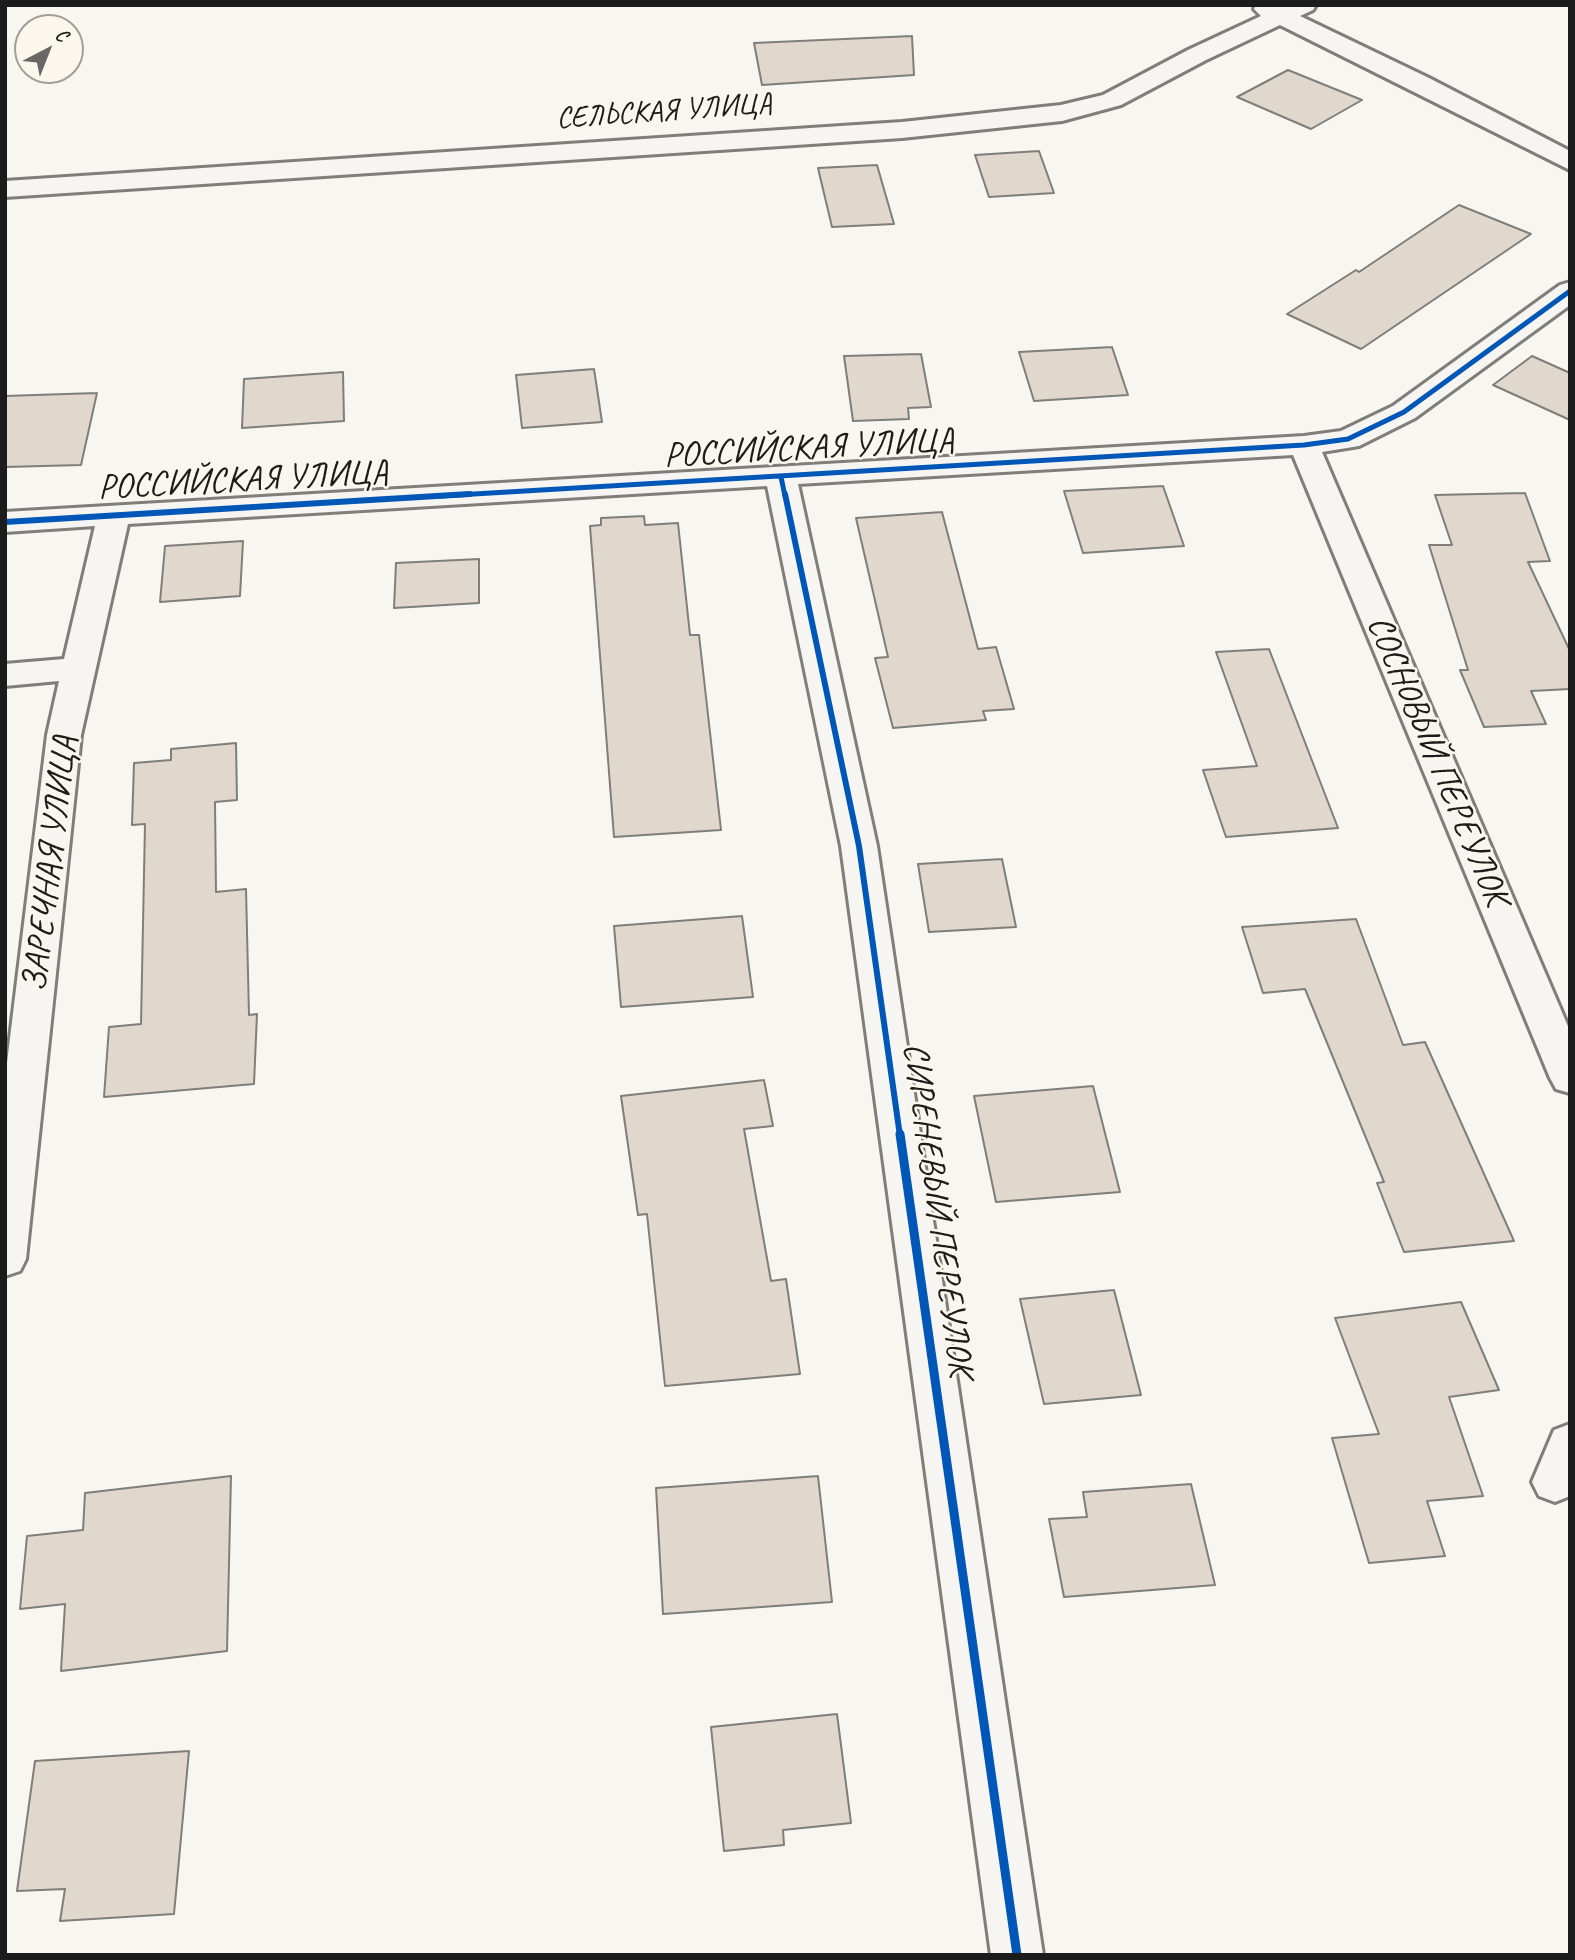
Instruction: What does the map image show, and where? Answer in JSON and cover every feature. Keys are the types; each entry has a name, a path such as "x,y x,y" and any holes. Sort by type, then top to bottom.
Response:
{"street":[{"path":"1258,5 1293,10 1420,83 1570,162"},
{"name":"СЕЛЬСКАЯ УЛИЦА","path":"5,190 902,130 1062,113 1112,100 1197,55 1293,10"},
{"name":"РОССИЙСКАЯ УЛИЦА","path":"5,522 1304,445 1348,439 1404,412 1570,291"},
{"name":"СОСНОВЫЙ ПЕРЕУЛОК","path":"1304,445 1570,1078"},
{"name":"СИРЕНЕВЫЙ ПЕРЕУЛОК","path":"781,477 859,846 1017,1955"},
{"name":"ЗАРЕЧНАЯ УЛИЦА","path":"5,1259 17,1051 64,735 114,515"},
{"path":"5,675 79,669"}],"building":[{"path":"912,36 914,75 762,85 754,43"},
{"path":"1288,70 1362,100 1311,129 1237,97"},
{"path":"1039,151 1054,193 989,197 975,155"},
{"path":"877,165 894,224 832,227 818,168"},
{"path":"1459,205 1531,234 1361,349 1287,314 1356,270 1359,272"},
{"path":"1112,347 1128,395 1034,401 1019,352"},
{"path":"921,354 931,407 908,408 909,419 853,421 844,356"},
{"path":"1532,356 1570,373 1570,420 1493,385"},
{"path":"594,369 602,422 522,428 516,375"},
{"path":"343,372 344,421 242,428 244,379"},
{"path":"97,393 81,465 5,467 5,396"},
{"path":"1163,486 1184,546 1083,553 1064,491"},
{"path":"1525,493 1550,561 1528,562 1570,651 1570,689 1531,691 1546,724 1484,727 1460,670 1468,670 1429,545 1452,545 1435,495"},
{"path":"942,512 978,649 996,647 1014,709 983,711 986,720 893,728 875,658 888,657 856,518"},
{"path":"644,516 645,525 678,523 690,635 699,635 721,830 614,837 590,526 601,525 601,518"},
{"path":"243,541 240,596 160,602 165,546"},
{"path":"479,559 479,603 394,608 396,563"},
{"path":"1269,649 1338,828 1226,837 1203,770 1257,766 1216,652"},
{"path":"236,743 237,800 215,802 216,892 246,889 249,1015 257,1014 254,1084 104,1097 109,1027 141,1024 145,824 132,825 134,763 171,760 171,749"},
{"path":"1002,859 1016,927 929,932 918,864"},
{"path":"742,916 753,997 621,1007 614,926"},
{"path":"1356,919 1403,1045 1425,1042 1514,1241 1404,1252 1377,1183 1384,1182 1305,989 1263,993 1242,927"},
{"path":"764,1080 773,1126 744,1129 771,1281 786,1279 800,1374 665,1386 647,1214 638,1215 621,1096"},
{"path":"1093,1086 1120,1192 996,1202 974,1096"},
{"path":"1114,1290 1141,1395 1044,1404 1020,1299"},
{"path":"1461,1302 1499,1390 1449,1397 1483,1496 1427,1501 1445,1556 1369,1563 1332,1438 1379,1434 1335,1318"},
{"path":"231,1476 227,1651 61,1671 65,1604 20,1609 27,1536 83,1530 85,1493"},
{"path":"818,1476 832,1602 663,1614 656,1488"},
{"path":"1191,1484 1215,1585 1064,1597 1049,1519 1087,1517 1083,1492"},
{"path":"837,1714 851,1823 783,1830 784,1845 724,1851 711,1727"},
{"path":"189,1751 174,1914 60,1921 65,1889 17,1891 35,1761"}],"cycle path":[{"path":"5,522 1304,445 1348,439 1404,412 1570,291"},
{"path":"781,477 859,846 1017,1955"}]}
